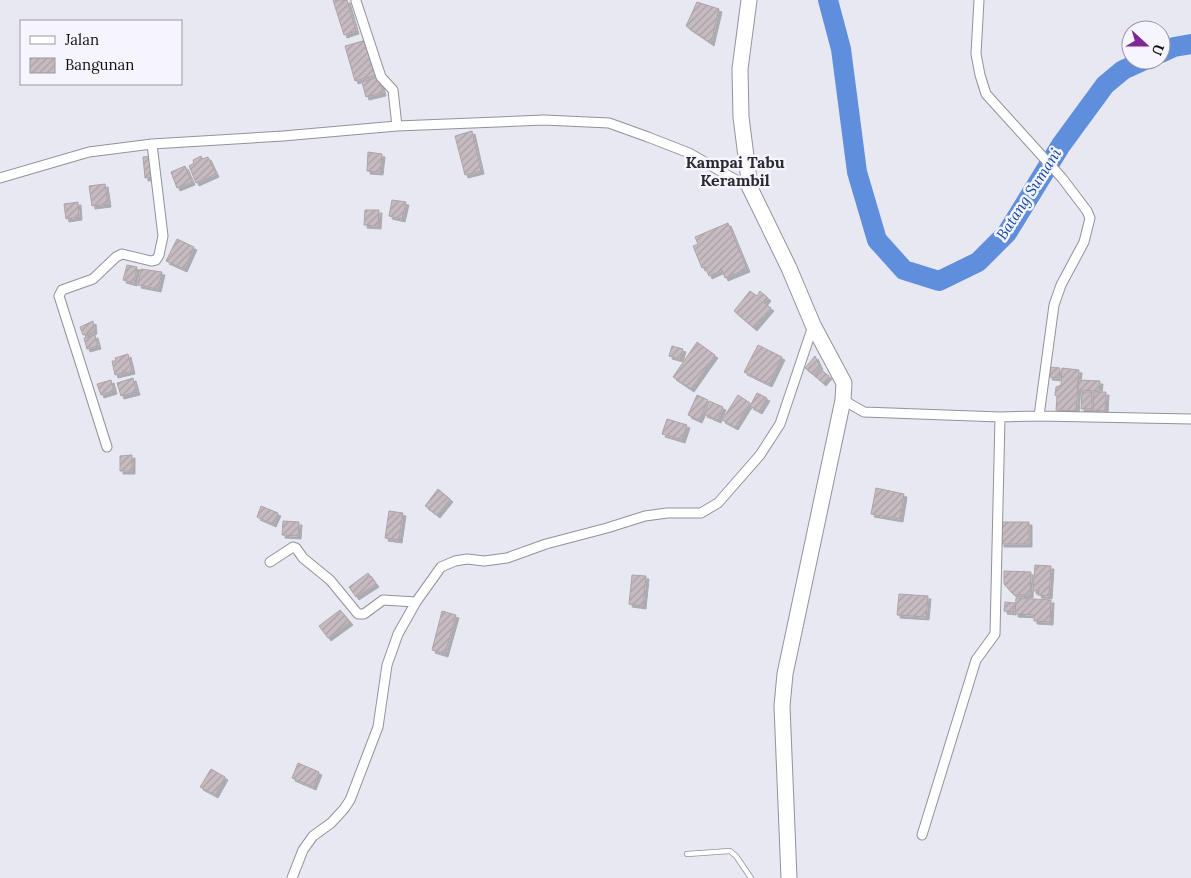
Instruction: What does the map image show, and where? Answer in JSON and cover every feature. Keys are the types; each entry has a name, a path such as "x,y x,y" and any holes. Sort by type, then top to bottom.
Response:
{"highway":[{"path":"749,0 740,69 741,117 750,188 790,268 814,325 844,383 843,400 785,674 782,706 789,878"}],"street":[{"path":"979,0 976,54 982,86 992,102 1062,178 1087,211 1090,218 1084,242 1061,285 1054,305 1039,416"},
{"path":"356,1 381,77 393,90 397,126"},
{"path":"0,178 89,152 152,144 283,136 397,126 544,120 609,124 648,136 689,153 750,188"},
{"path":"107,447 59,296 62,290 93,279 116,256 122,254 151,261 156,260 163,236 152,144"},
{"path":"292,878 303,850 313,836 338,816 353,794 378,727 389,658 402,626 416,602 441,567 455,561 467,559 484,561 507,558 546,544 645,516 668,513 701,513 718,503 760,455 780,424 814,325"},
{"path":"843,400 864,412 1000,417 1191,418"},
{"path":"922,835 976,660 995,634 1000,417"},
{"path":"270,562 294,546 303,558 330,580 358,614 364,614 382,600 416,602"}],"lane":[{"path":"687,854 730,851 736,856 750,878"}],"building":[{"path":"333,0 347,0 356,31 344,35"},
{"path":"697,2 719,9 711,43 686,26"},
{"path":"366,40 376,75 355,81 345,46"},
{"path":"379,77 383,93 366,97 362,82"},
{"path":"472,131 481,171 465,175 455,136"},
{"path":"368,152 382,154 380,172 367,171"},
{"path":"152,156 154,177 145,178 143,157"},
{"path":"201,156 202,159 208,157 216,174 196,183 189,166 194,163 193,160"},
{"path":"185,166 192,182 177,188 171,172"},
{"path":"105,184 108,204 92,206 89,186"},
{"path":"392,200 406,202 402,219 389,216"},
{"path":"78,202 79,217 66,219 64,204"},
{"path":"365,210 379,210 378,226 364,225"},
{"path":"728,223 747,269 725,278 722,270 709,276 705,267 702,268 693,246 698,244 695,237"},
{"path":"177,239 194,247 184,269 166,261"},
{"path":"127,265 137,267 134,283 123,280"},
{"path":"141,269 162,272 158,289 138,285"},
{"path":"750,291 757,296 760,291 768,298 764,303 771,308 754,328 734,311"},
{"path":"93,321 94,331 83,335 80,327"},
{"path":"95,335 98,346 87,349 84,338"},
{"path":"697,342 715,355 691,389 673,377"},
{"path":"758,345 782,357 769,384 744,372"},
{"path":"672,346 683,349 680,359 669,356"},
{"path":"128,354 132,371 115,375 112,361 116,361 115,358"},
{"path":"815,356 820,367 814,375 805,368"},
{"path":"1050,367 1060,368 1059,378 1049,377"},
{"path":"1062,368 1079,370 1076,411 1056,410 1056,387 1061,385"},
{"path":"820,369 829,376 823,383 815,376"},
{"path":"133,378 137,392 121,396 117,383"},
{"path":"111,380 114,391 101,395 97,384"},
{"path":"1078,380 1100,381 1099,391 1078,390"},
{"path":"1082,392 1092,392 1092,409 1081,409"},
{"path":"1094,392 1106,392 1105,411 1093,410"},
{"path":"757,393 767,398 759,411 750,406"},
{"path":"697,395 708,400 699,420 688,415"},
{"path":"738,395 750,403 735,427 722,420"},
{"path":"709,401 723,407 718,420 704,414"},
{"path":"667,419 687,425 682,440 662,434"},
{"path":"132,455 132,471 120,471 120,456"},
{"path":"876,488 904,494 900,519 871,514"},
{"path":"438,489 450,499 437,515 425,506"},
{"path":"261,506 278,513 273,524 257,517"},
{"path":"389,511 403,513 399,540 385,538"},
{"path":"283,521 299,522 298,536 282,535"},
{"path":"1001,522 1029,522 1029,544 1001,544"},
{"path":"1035,565 1051,566 1049,596 1038,595 1039,591 1033,591"},
{"path":"1004,571 1031,572 1030,595 1014,595 1004,584"},
{"path":"368,573 376,584 356,597 349,587"},
{"path":"632,575 646,576 643,606 629,604"},
{"path":"899,594 928,596 926,617 897,615"},
{"path":"1016,598 1051,600 1050,622 1034,621 1034,615 1015,614"},
{"path":"1005,602 1015,603 1013,612 1004,611"},
{"path":"340,610 350,622 328,638 319,626"},
{"path":"442,611 456,615 445,654 432,650"},
{"path":"298,763 319,772 313,787 292,778"},
{"path":"211,769 225,777 215,795 200,787"}],"waterway":[{"name":"Batang Sumani","path":"828,0 841,49 857,172 877,240 904,270 939,281 978,262 1007,233 1061,145 1105,85 1123,70"},
{"name":"Batang Sumani","path":"1171,48 1191,44"}],"district":[{"name":"Kampai Tabu Kerambil","path":"735,171"}]}
